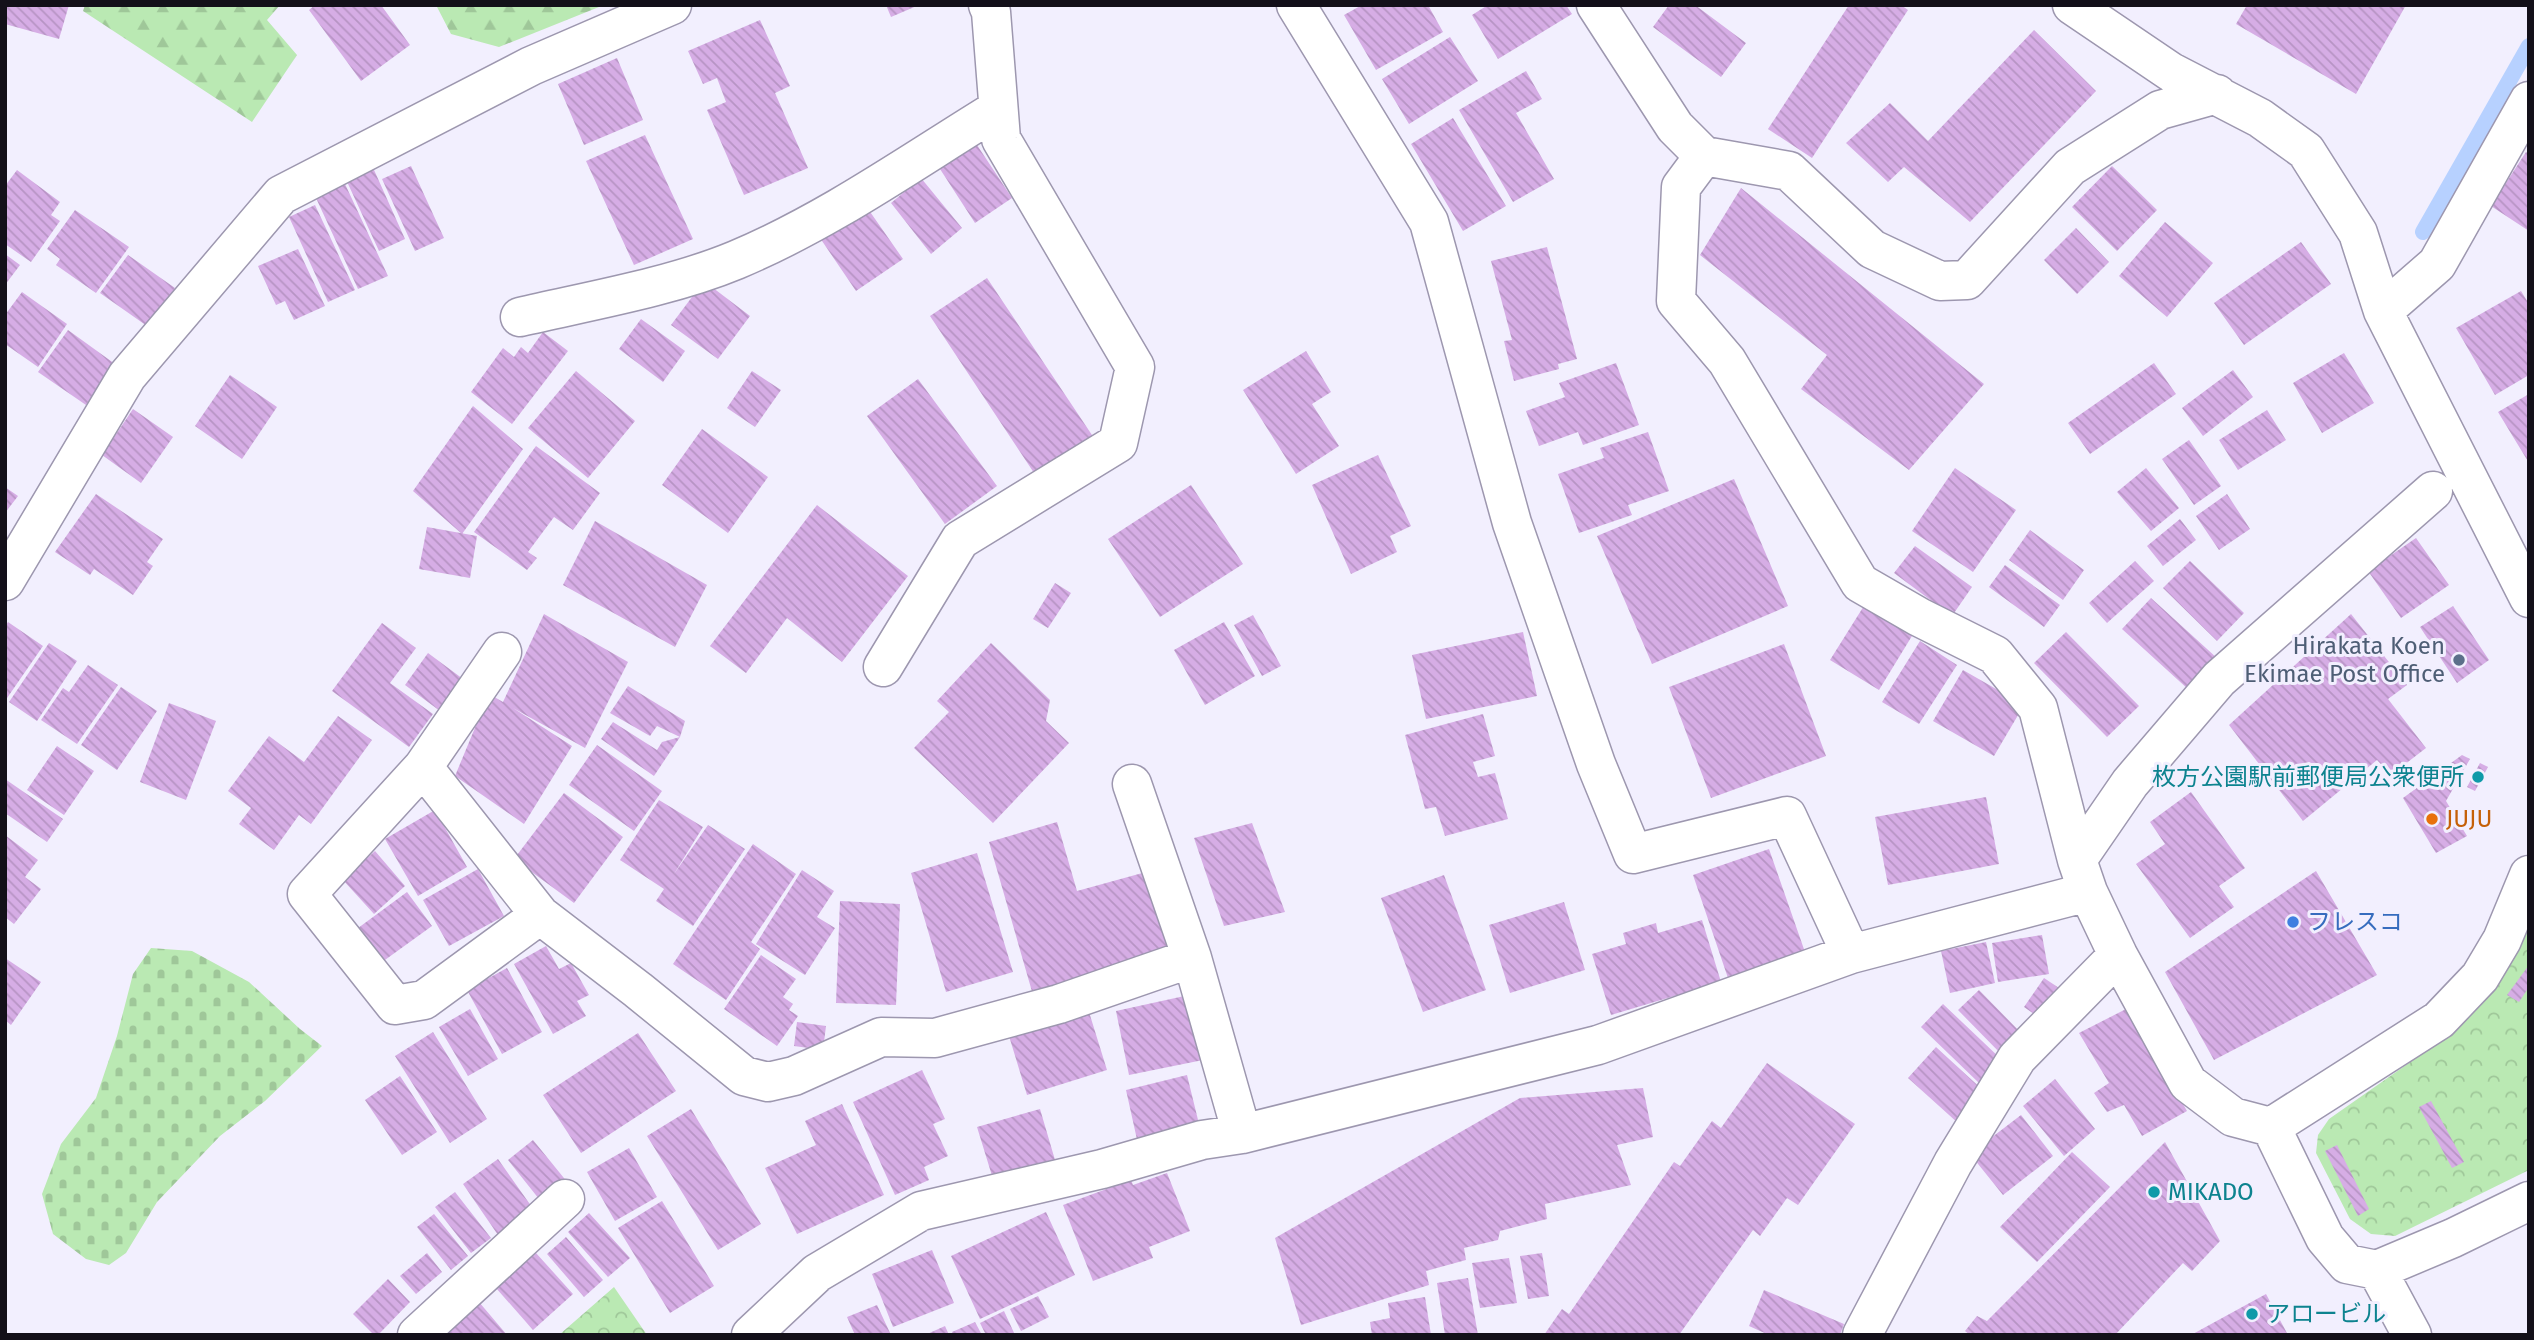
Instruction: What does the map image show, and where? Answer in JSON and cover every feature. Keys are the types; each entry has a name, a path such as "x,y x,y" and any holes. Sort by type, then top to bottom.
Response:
{"street":[{"path":"5,581 127,376 281,195 531,65 672,5"},
{"path":"883,667 960,540 1118,443 1135,367 1001,139 991,12 988,5"},
{"path":"1296,5 1429,222 1513,523 1596,764 1633,854 1787,816 1851,954"},
{"path":"1596,5 1675,127 1704,156 1789,171 1872,249 1940,281 1967,280 2070,167 2160,110 2217,94"},
{"path":"2072,5 2171,72 2260,118 2306,151 2358,233 2383,311 2529,598"},
{"path":"2383,311 2438,264 2529,101"},
{"path":"520,317 657,285 735,261 808,226 998,109"},
{"path":"1704,156 1681,187 1676,301 1727,361 1860,583 1919,617 1995,655 2038,708 2082,876 2118,955 2188,1083 2233,1117 2271,1127 2439,1020 2480,977 2501,940 2529,874"},
{"path":"751,1335 817,1273 921,1211 1102,1170 1202,1140 1242,1134 1598,1045 1851,954 2082,876 2130,783 2219,679 2433,491"},
{"path":"502,652 423,767 307,894 395,1004 424,1000 540,915"},
{"path":"423,767 540,915 744,1076 768,1082 794,1076 881,1037 935,1038 1059,1004 1192,958"},
{"path":"1132,784 1192,958 1242,1134"},
{"path":"1862,1335 1953,1163 2017,1058 2118,955"},
{"path":"2271,1127 2325,1238 2347,1264 2377,1270 2529,1202"},
{"path":"417,1335 565,1199"},
{"path":"2377,1270 2412,1335"}],"green space":[{"path":"85,5 280,5 267,20 297,55 252,122 83,11"},
{"path":"436,5 604,5 499,47 451,34"},
{"path":"2529,922 2529,1170 2395,1236 2371,1234 2350,1219 2316,1153 2318,1135 2329,1119 2456,1030 2483,1003 2513,956"},
{"path":"151,948 192,951 249,982 322,1046 265,1101 220,1136 157,1202 126,1253 109,1265 86,1259 53,1234 42,1194 61,1144 96,1098 117,1036 133,974"},
{"path":"614,1287 647,1335 559,1335"}],"building":[{"path":"5,5 69,5 59,39 5,24"},
{"path":"315,5 381,5 410,45 361,81 309,10"},
{"path":"886,5 919,5 891,17"},
{"path":"1362,5 1428,5 1443,32 1376,70 1344,15"},
{"path":"1488,5 1566,5 1572,14 1498,59 1472,15"},
{"path":"1669,5 1695,5 1746,43 1721,77 1653,27"},
{"path":"1849,5 1901,5 1908,10 1812,158 1768,129"},
{"path":"2247,5 2406,5 2356,94 2236,24"},
{"path":"760,20 790,86 775,93 808,168 744,195 707,110 726,102 717,78 703,84 688,51"},
{"path":"2034,30 2096,91 1970,222 1904,167 1888,182 1846,143 1890,103 1928,141"},
{"path":"1450,37 1478,81 1409,124 1382,79"},
{"path":"617,58 643,120 584,145 558,84"},
{"path":"1526,71 1542,99 1516,113 1554,179 1513,202 1459,110"},
{"path":"1453,118 1506,206 1463,231 1411,144"},
{"path":"645,135 693,239 634,265 586,161"},
{"path":"977,145 1012,198 975,223 940,169"},
{"path":"2526,152 2529,154 2529,231 2491,206"},
{"path":"370,161 405,239 379,251 343,173"},
{"path":"411,166 444,238 415,251 382,179"},
{"path":"2112,166 2157,210 2117,251 2072,207"},
{"path":"17,170 60,202 51,215 60,221 31,262 5,244 5,186"},
{"path":"921,178 962,228 931,254 891,203"},
{"path":"345,184 388,276 358,289 316,198"},
{"path":"1741,188 1984,384 1909,470 1801,389 1827,355 1700,255"},
{"path":"315,205 355,290 328,302 289,217"},
{"path":"866,206 903,259 856,291 820,238"},
{"path":"75,210 129,247 96,293 56,265 60,259 47,249"},
{"path":"2165,222 2213,263 2167,317 2119,276"},
{"path":"2076,228 2109,262 2077,294 2044,260"},
{"path":"2301,242 2331,284 2244,345 2214,303"},
{"path":"1547,247 1577,359 1558,364 1559,369 1514,381 1504,341 1512,340 1491,261"},
{"path":"298,249 325,306 294,320 285,301 276,305 258,266"},
{"path":"5,254 20,265 5,285"},
{"path":"128,255 175,288 147,326 100,293"},
{"path":"987,278 1098,444 1040,482 930,316"},
{"path":"704,281 750,316 718,359 671,325"},
{"path":"2521,291 2529,304 2529,375 2495,395 2456,328"},
{"path":"22,292 67,324 38,367 5,344 5,315"},
{"path":"641,319 685,351 663,382 619,349"},
{"path":"68,330 115,364 86,405 38,372"},
{"path":"543,332 568,351 512,424 471,392 503,348 514,357 521,347 528,353"},
{"path":"1306,351 1331,392 1312,404 1339,446 1296,474 1243,390"},
{"path":"2344,353 2374,403 2322,433 2293,383"},
{"path":"1616,363 1639,425 1583,445 1578,432 1539,446 1526,411 1565,397 1559,383"},
{"path":"2154,363 2176,394 2090,454 2068,423"},
{"path":"2233,370 2253,397 2203,436 2182,408"},
{"path":"576,371 635,421 588,478 528,428"},
{"path":"752,371 781,390 755,427 727,408"},
{"path":"230,375 277,407 242,459 195,426"},
{"path":"918,379 997,486 945,524 867,416"},
{"path":"2529,394 2529,463 2498,412"},
{"path":"473,406 523,449 462,534 413,491"},
{"path":"133,409 173,437 141,483 102,455"},
{"path":"2267,410 2286,440 2238,470 2219,440"},
{"path":"702,429 768,477 728,533 662,485"},
{"path":"1648,432 1669,491 1628,505 1632,515 1579,533 1558,474 1604,458 1600,448"},
{"path":"2189,440 2221,486 2194,505 2162,459"},
{"path":"536,446 600,493 573,530 554,517 528,552 537,558 527,570 474,532"},
{"path":"1378,455 1411,526 1390,536 1397,552 1351,574 1312,485"},
{"path":"1955,468 2016,510 1973,572 1912,531"},
{"path":"2146,468 2179,508 2151,531 2117,492"},
{"path":"1734,479 1788,606 1652,664 1597,536"},
{"path":"1191,485 1243,564 1160,617 1108,539"},
{"path":"5,487 18,496 5,513"},
{"path":"96,494 163,539 147,562 153,566 133,595 94,569 90,575 55,552"},
{"path":"2227,494 2250,529 2219,550 2196,516"},
{"path":"817,505 908,576 842,662 787,618 746,673 710,646"},
{"path":"2180,519 2196,540 2163,566 2147,546"},
{"path":"595,521 707,585 675,647 563,585"},
{"path":"427,527 477,536 470,578 419,569"},
{"path":"2030,530 2084,570 2063,600 2009,560"},
{"path":"2416,538 2449,585 2401,618 2368,571"},
{"path":"1915,546 1972,587 1952,616 1894,573"},
{"path":"2135,561 2154,581 2107,623 2089,603"},
{"path":"2190,561 2244,613 2217,641 2163,588"},
{"path":"2005,565 2060,605 2044,627 1989,587"},
{"path":"1055,583 1071,593 1048,628 1033,619"},
{"path":"2151,598 2218,659 2189,690 2122,629"},
{"path":"1867,601 1915,631 1879,690 1830,660"},
{"path":"2453,606 2489,660 2457,683 2420,627"},
{"path":"544,614 628,662 585,748 513,708 572,746 524,824 455,776 489,694 503,702"},
{"path":"2351,614 2407,685 2388,699 2426,748 2391,775 2377,760 2303,821 2229,725"},
{"path":"1253,615 1281,666 1262,676 1234,625"},
{"path":"8,622 43,646 5,701 5,627"},
{"path":"1224,622 1255,676 1205,705 1174,650"},
{"path":"382,623 416,648 390,683 433,714 409,747 332,691"},
{"path":"1523,632 1537,696 1426,719 1412,655"},
{"path":"2066,632 2139,706 2107,737 2034,663"},
{"path":"1920,641 1957,665 1919,724 1882,702"},
{"path":"49,643 77,661 37,721 9,702"},
{"path":"991,643 1050,700 1046,721 1069,743 993,823 914,748 949,712 937,701"},
{"path":"1784,644 1826,756 1711,798 1669,687"},
{"path":"428,653 463,679 440,711 405,685"},
{"path":"88,665 118,685 77,744 41,720 63,688 69,692"},
{"path":"1963,670 2024,705 1994,756 1933,721"},
{"path":"628,686 685,721 680,737 657,726 650,736 610,713"},
{"path":"121,687 157,711 117,770 81,745"},
{"path":"169,703 216,721 186,800 140,782"},
{"path":"1483,714 1495,756 1473,762 1478,777 1495,773 1508,819 1445,836 1436,807 1425,809 1405,735"},
{"path":"338,716 372,740 311,824 299,815 274,850 239,824 251,808 228,791 269,736 304,762"},
{"path":"613,722 657,750 662,742 680,737 654,776 601,739"},
{"path":"597,745 662,791 634,831 569,785"},
{"path":"57,746 94,771 64,815 27,790"},
{"path":"2462,755 2470,759 2446,801 2467,836 2436,853 2403,798"},
{"name":"枚方公園駅前郵便局公衆便所","path":"2480,763 2488,767 2475,791 2467,787"},
{"path":"5,779 63,819 47,842 5,813"},
{"path":"2191,792 2245,868 2219,886 2234,907 2190,938 2136,864 2165,844 2150,822"},
{"path":"564,793 623,837 574,903 514,859"},
{"path":"1986,797 1999,864 1888,885 1875,817"},
{"path":"659,800 703,827 674,874 708,825 745,849 693,926 656,901 664,889 620,860"},
{"path":"435,810 467,867 418,896 385,839"},
{"path":"1057,822 1077,891 1146,872 1171,956 1033,995 989,842"},
{"path":"1252,823 1285,912 1224,926 1194,838"},
{"path":"5,835 38,860 25,877 41,889 14,924 5,917"},
{"path":"753,844 796,874 751,942 760,949 726,1000 673,964"},
{"path":"1769,849 1806,955 1729,981 1693,875"},
{"path":"375,851 405,886 374,914 343,880"},
{"path":"977,853 1013,972 946,992 911,873"},
{"path":"478,869 504,916 449,946 423,900"},
{"path":"802,870 834,891 817,917 835,928 805,975 756,944"},
{"name":"フレスコ","path":"2316,871 2377,975 2214,1060 2165,972"},
{"path":"1444,875 1486,990 1423,1012 1381,898"},
{"path":"407,892 432,926 378,965 354,931"},
{"path":"840,901 900,904 896,1005 836,1003"},
{"path":"1564,902 1585,970 1510,993 1489,925"},
{"path":"1702,920 1721,982 1611,1015 1592,954 1626,944 1623,933 1656,923 1658,933"},
{"path":"2042,935 2049,974 1998,982 1992,943"},
{"path":"1986,942 1995,983 1950,993 1941,951"},
{"path":"546,946 559,969 571,963 589,995 577,1001 586,1016 553,1034 514,964"},
{"path":"761,955 796,979 783,997 793,1004 789,1010 798,1016 777,1046 724,1009"},
{"path":"5,958 41,982 11,1025 5,1020"},
{"path":"2529,965 2529,987 2519,1002 2507,995"},
{"path":"507,968 542,1032 502,1054 467,990"},
{"path":"2044,978 2068,994 2048,1024 2024,1007"},
{"path":"1979,990 2025,1037 2004,1057 1958,1010"},
{"path":"1189,995 1203,1060 1129,1075 1116,1011"},
{"path":"1943,1004 2001,1059 1979,1083 1921,1027"},
{"path":"2128,1008 2187,1111 2142,1136 2124,1105 2107,1112 2094,1093 2109,1083 2079,1033"},
{"path":"470,1009 498,1059 468,1076 439,1027"},
{"path":"1089,1012 1107,1070 1027,1095 1009,1036"},
{"path":"797,1022 826,1026 823,1050 794,1046"},
{"path":"433,1032 487,1119 450,1143 395,1056"},
{"path":"638,1033 676,1091 581,1153 543,1095"},
{"path":"1936,1047 1986,1093 1959,1124 1908,1078"},
{"path":"1767,1063 1855,1124 1798,1205 1787,1198 1760,1236 1753,1230 1679,1335 1544,1335 1562,1309 1569,1314 1674,1162 1680,1166 1712,1121 1721,1128"},
{"path":"922,1070 945,1119 933,1124 948,1156 924,1167 929,1180 895,1195 853,1102"},
{"path":"1187,1075 1199,1124 1138,1144 1126,1090"},
{"path":"400,1076 437,1132 402,1155 365,1100"},
{"path":"2055,1079 2095,1129 2064,1156 2023,1106"},
{"path":"1643,1088 1653,1137 1617,1145 1631,1185 1545,1204 1547,1219 1500,1231 1498,1240 1464,1248 1466,1260 1426,1271 1429,1285 1301,1325 1275,1238 1520,1098"},
{"path":"2431,1101 2464,1162 2452,1168 2419,1107"},
{"path":"842,1104 884,1195 797,1234 765,1168 816,1145 805,1121"},
{"path":"691,1109 761,1224 718,1250 647,1136"},
{"path":"1040,1109 1055,1160 993,1179 977,1127"},
{"path":"2021,1115 2053,1156 2003,1195 1970,1154"},
{"path":"533,1140 568,1183 543,1204 508,1160"},
{"name":"MIKADO","path":"2165,1142 2220,1241 2192,1271 2183,1263 2115,1335 1970,1335 1965,1331 1977,1316 1987,1321"},
{"path":"2337,1145 2369,1209 2358,1216 2325,1151"},
{"path":"629,1148 657,1197 615,1221 587,1172"},
{"path":"2072,1152 2110,1187 2037,1262 2000,1227"},
{"path":"498,1159 534,1210 498,1235 463,1184"},
{"path":"1167,1173 1190,1231 1149,1247 1153,1258 1093,1281 1063,1205 1131,1180 1133,1185"},
{"path":"455,1192 491,1238 471,1253 435,1207"},
{"path":"662,1201 714,1286 670,1313 618,1228"},
{"path":"1046,1212 1075,1275 980,1319 951,1256"},
{"path":"589,1213 630,1258 608,1277 568,1232"},
{"path":"434,1214 468,1256 451,1270 417,1227"},
{"path":"566,1237 603,1280 584,1297 547,1254"},
{"path":"932,1250 954,1303 893,1327 872,1274"},
{"path":"427,1253 442,1272 416,1294 400,1276"},
{"path":"536,1253 573,1294 533,1330 496,1288"},
{"path":"1542,1253 1549,1296 1528,1299 1520,1256"},
{"path":"1509,1258 1517,1303 1480,1308 1472,1263"},
{"path":"1468,1278 1478,1335 1445,1335 1437,1283"},
{"path":"388,1279 410,1302 378,1335 374,1335 353,1314"},
{"path":"1764,1290 1844,1324 1840,1335 1769,1335 1749,1326"},
{"name":"アロービル","path":"2266,1294 2288,1335 2191,1335"},
{"path":"1038,1296 1049,1317 1021,1331 1010,1309"},
{"path":"1425,1297 1431,1335 1372,1335 1370,1322 1390,1318 1388,1303"},
{"path":"479,1302 507,1335 441,1335"},
{"path":"877,1305 891,1335 855,1335 847,1317"},
{"path":"1004,1311 1015,1335 986,1335 980,1323"},
{"path":"975,1322 982,1335 953,1335 952,1332"},
{"path":"945,1326 949,1335 925,1335"}],"waterway":[{"path":"2423,232 2529,46"}],"place":[{"name":"Hirakata Koen Ekimae Post Office","path":"2459,660"},
{"name":"枚方公園駅前郵便局公衆便所","path":"2478,777"},
{"name":"JUJU","path":"2432,819"},
{"name":"フレスコ","path":"2293,922"},
{"name":"MIKADO","path":"2154,1192"},
{"name":"アロービル","path":"2252,1314"}]}
